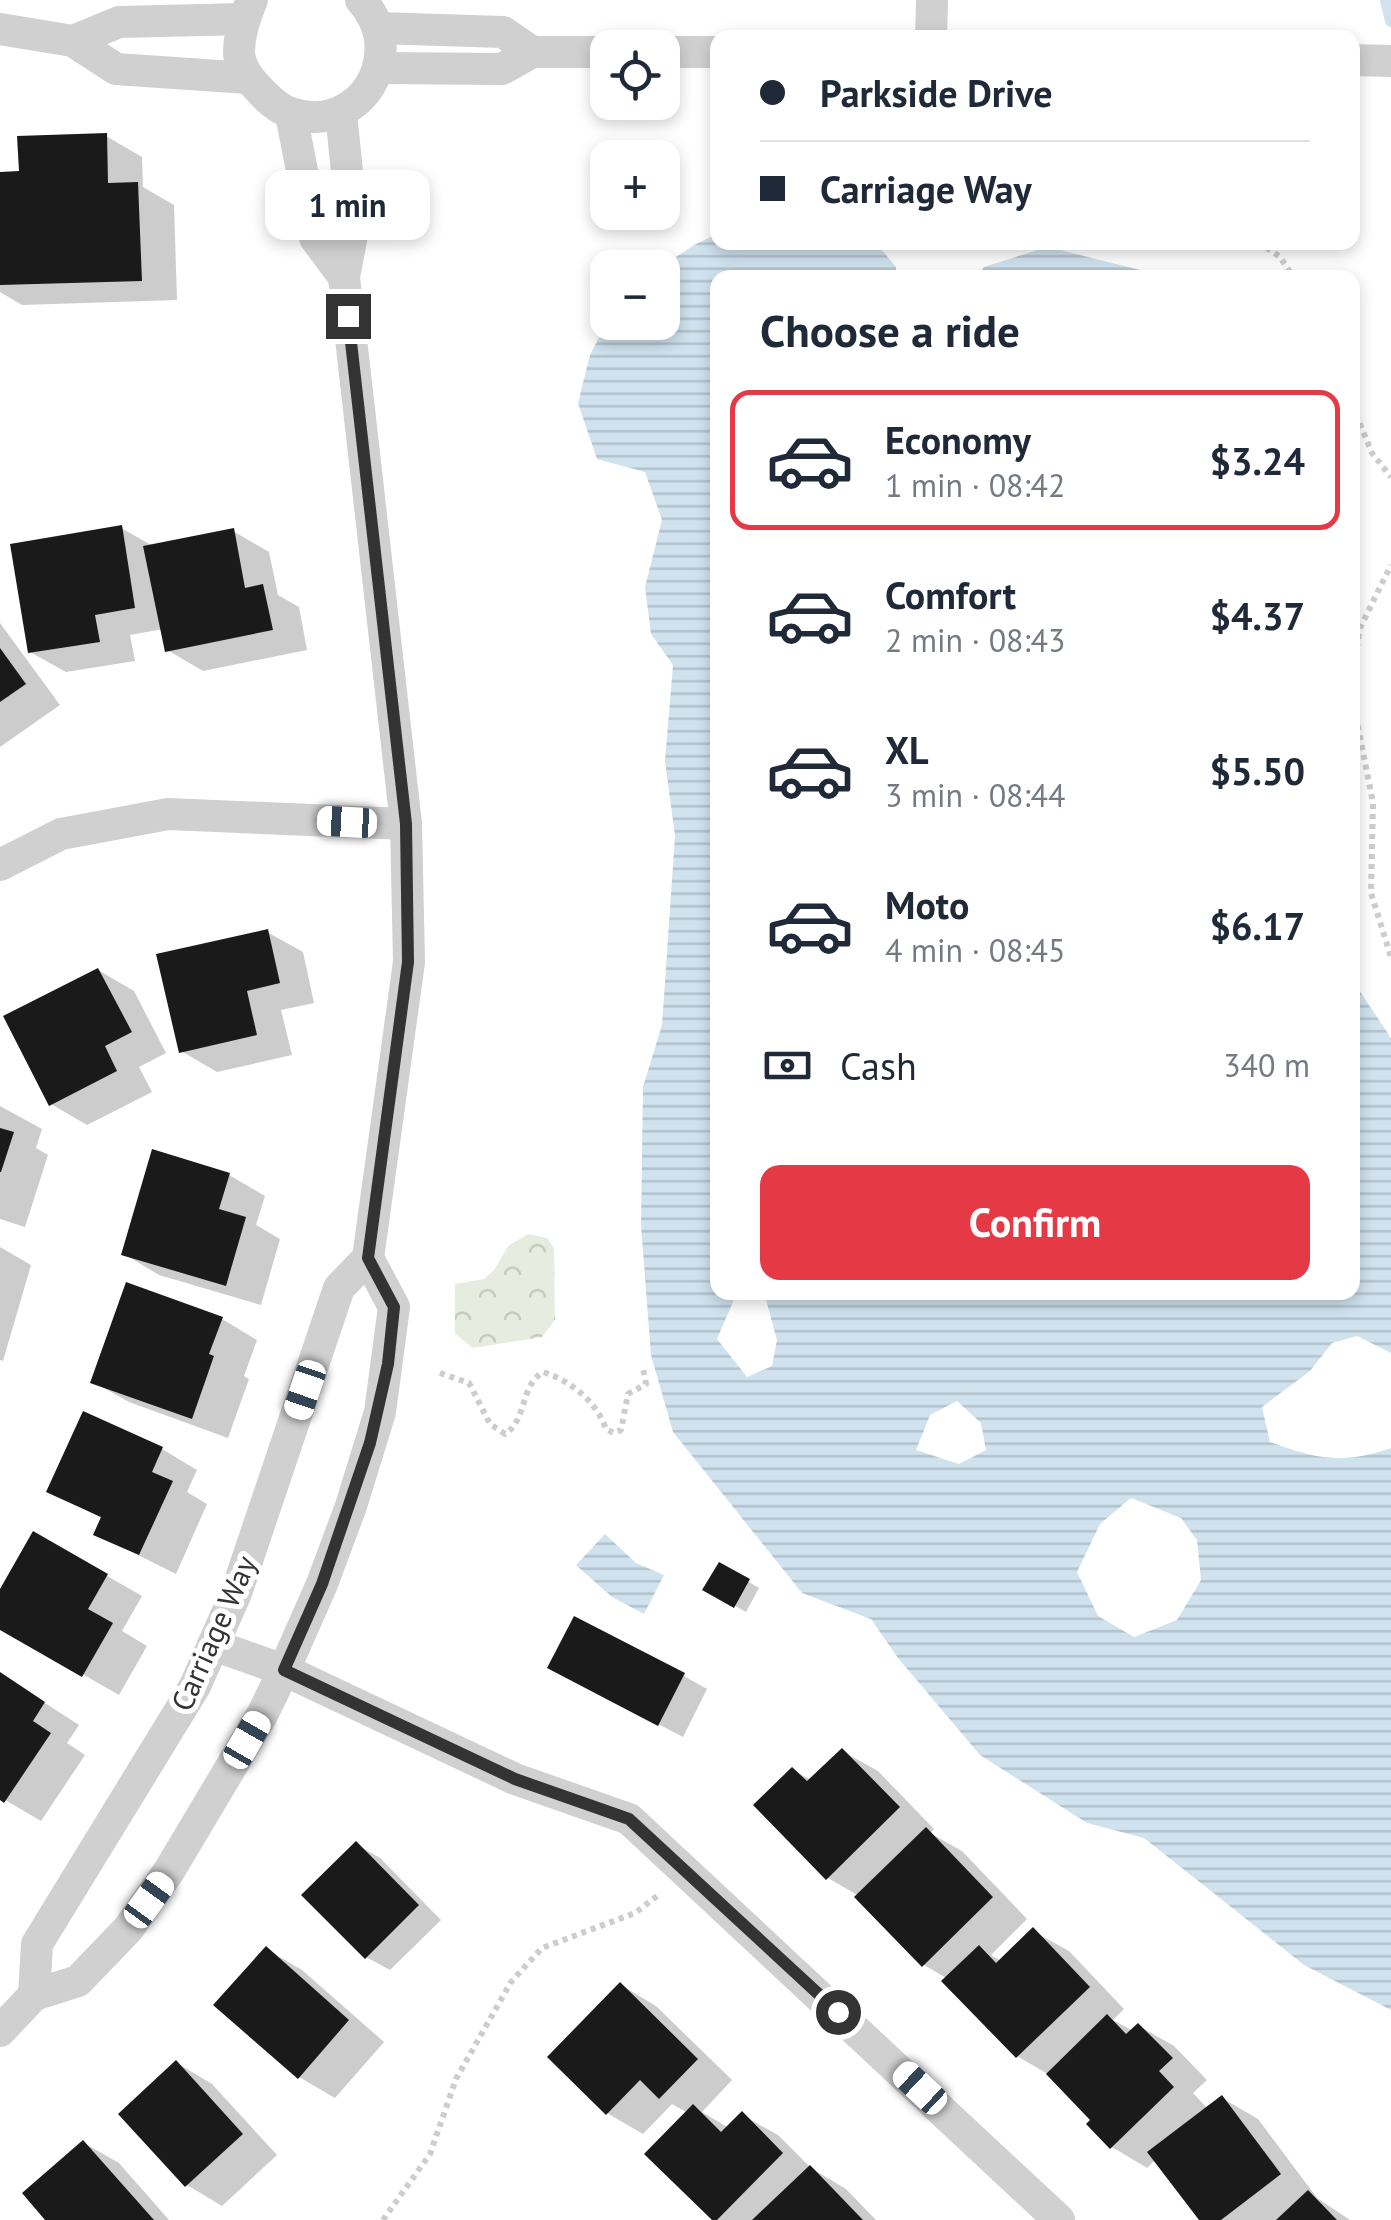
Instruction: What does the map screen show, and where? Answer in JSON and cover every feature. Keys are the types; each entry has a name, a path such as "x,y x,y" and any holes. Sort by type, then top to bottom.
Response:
{"street":[{"path":"73,41 119,22 248,10 238,55 248,78 266,97 292,114 323,117 341,113 362,97 378,68 378,28 360,0"},
{"path":"931,30 932,0"},
{"path":"378,28 503,32 532,52"},
{"path":"0,29 73,41 116,70 248,78"},
{"path":"378,68 502,68 532,52 590,52"},
{"path":"680,52 710,52"},
{"path":"1360,60 1391,61"},
{"path":"0,2030 34,1995 78,1981 128,1929 170,1871 284,1670 351,1506 380,1412 394,1307 368,1258 408,962 406,824 344,277 353,230 341,113"},
{"path":"292,114 315,238 344,277"},
{"path":"0,865 61,834 168,814 406,824"},
{"name":"Carriage Way","path":"34,1995 37,1944 196,1686 236,1593 339,1288 368,1258"},
{"path":"212,1645 284,1670 515,1779 629,1819 1059,2220"}],"path":[{"path":"1270,250 1289,270"},
{"path":"1360,424 1372,453 1391,477"},
{"path":"1360,628 1391,565"},
{"path":"1360,737 1373,803 1371,893 1391,957"},
{"path":"440,1373 469,1383 490,1424 505,1434 515,1428 533,1378 543,1372 556,1376 585,1397 599,1409 606,1429 614,1432 621,1430 628,1394 646,1384 643,1368"},
{"path":"384,2220 430,2154 456,2079 511,1982 542,1948 635,1914 685,1870"}],"green space":[{"path":"528,1234 547,1238 554,1248 555,1320 542,1337 473,1348 455,1334 455,1284 484,1279 508,1246"}],"water":[{"path":"710,237 710,250 882,250 896,267 710,270 710,1300 734,1300 717,1339 747,1377 772,1366 777,1340 766,1300 1360,1300 1360,992 1391,1038 1391,1353 1357,1336 1332,1343 1310,1371 1262,1407 1270,1442 1287,1448 1344,1458 1391,1448 1391,2010 1304,1965 1144,1838 1087,1823 980,1755 898,1658 871,1619 802,1593 673,1432 651,1355 641,1225 643,1087 662,1025 675,836 665,761 673,665 651,634 645,587 662,520 645,472 597,459 578,403 598,340 680,340 680,254","holes":["957,1401 981,1423 986,1450 959,1464 916,1450 930,1415","1131,1498 1181,1518 1197,1540 1201,1580 1177,1620 1134,1637 1098,1616 1077,1572 1100,1524"]},
{"path":"1038,250 1059,250 1140,270 982,270"},
{"path":"605,1534 636,1563 664,1575 644,1614 612,1597 576,1565"}],"building":[{"path":"107,133 108,183 138,182 142,281 0,285 0,172 19,171 17,136"},
{"path":"122,525 135,608 95,615 100,642 28,653 10,544"},
{"path":"234,528 245,588 263,584 273,630 165,652 143,546"},
{"path":"0,648 26,684 0,702"},
{"path":"268,929 280,983 247,991 257,1035 179,1053 156,954"},
{"path":"98,968 132,1032 105,1046 117,1071 49,1106 3,1016"},
{"path":"0,1128 14,1132 1,1172 0,1172"},
{"path":"152,1149 230,1173 219,1209 246,1217 226,1286 121,1255"},
{"path":"126,1282 223,1317 192,1419 90,1383"},
{"path":"83,1411 163,1447 152,1472 173,1481 139,1555 93,1535 101,1517 46,1492"},
{"path":"33,1531 108,1574 88,1609 113,1623 82,1677 0,1630 0,1589"},
{"path":"719,1562 750,1579 734,1608 702,1590"},
{"path":"574,1616 685,1673 658,1726 547,1668"},
{"path":"0,1672 45,1702 33,1721 51,1733 4,1803 0,1800"},
{"path":"842,1748 900,1807 826,1880 753,1805 792,1767 807,1781"},
{"path":"926,1827 993,1897 922,1967 854,1897"},
{"path":"356,1841 419,1905 365,1959 301,1895"},
{"path":"1033,1927 1090,1987 1016,2058 941,1981 979,1945 996,1963"},
{"path":"266,1946 349,2020 298,2079 213,2005"},
{"path":"620,1982 698,2059 659,2099 640,2080 606,2115 547,2057"},
{"path":"1107,2014 1126,2034 1138,2023 1173,2058 1159,2071 1174,2087 1110,2149 1086,2124 1090,2120 1046,2074"},
{"path":"176,2060 243,2134 185,2187 118,2114"},
{"path":"1222,2095 1281,2174 1221,2220 1199,2220 1147,2152"},
{"path":"693,2104 721,2132 742,2111 783,2153 717,2220 712,2220 644,2154"},
{"path":"83,2140 154,2220 45,2220 22,2193"},
{"path":"810,2165 863,2220 752,2220"},
{"path":"1308,2190 1337,2220 1276,2220"}],"waterway":[{"path":"1386,0 1391,21"}],"route":[{"path":"348,316 406,824 408,962 368,1258 394,1307 380,1412 322,1584 284,1670 515,1779 629,1819 838,2012"}]}
